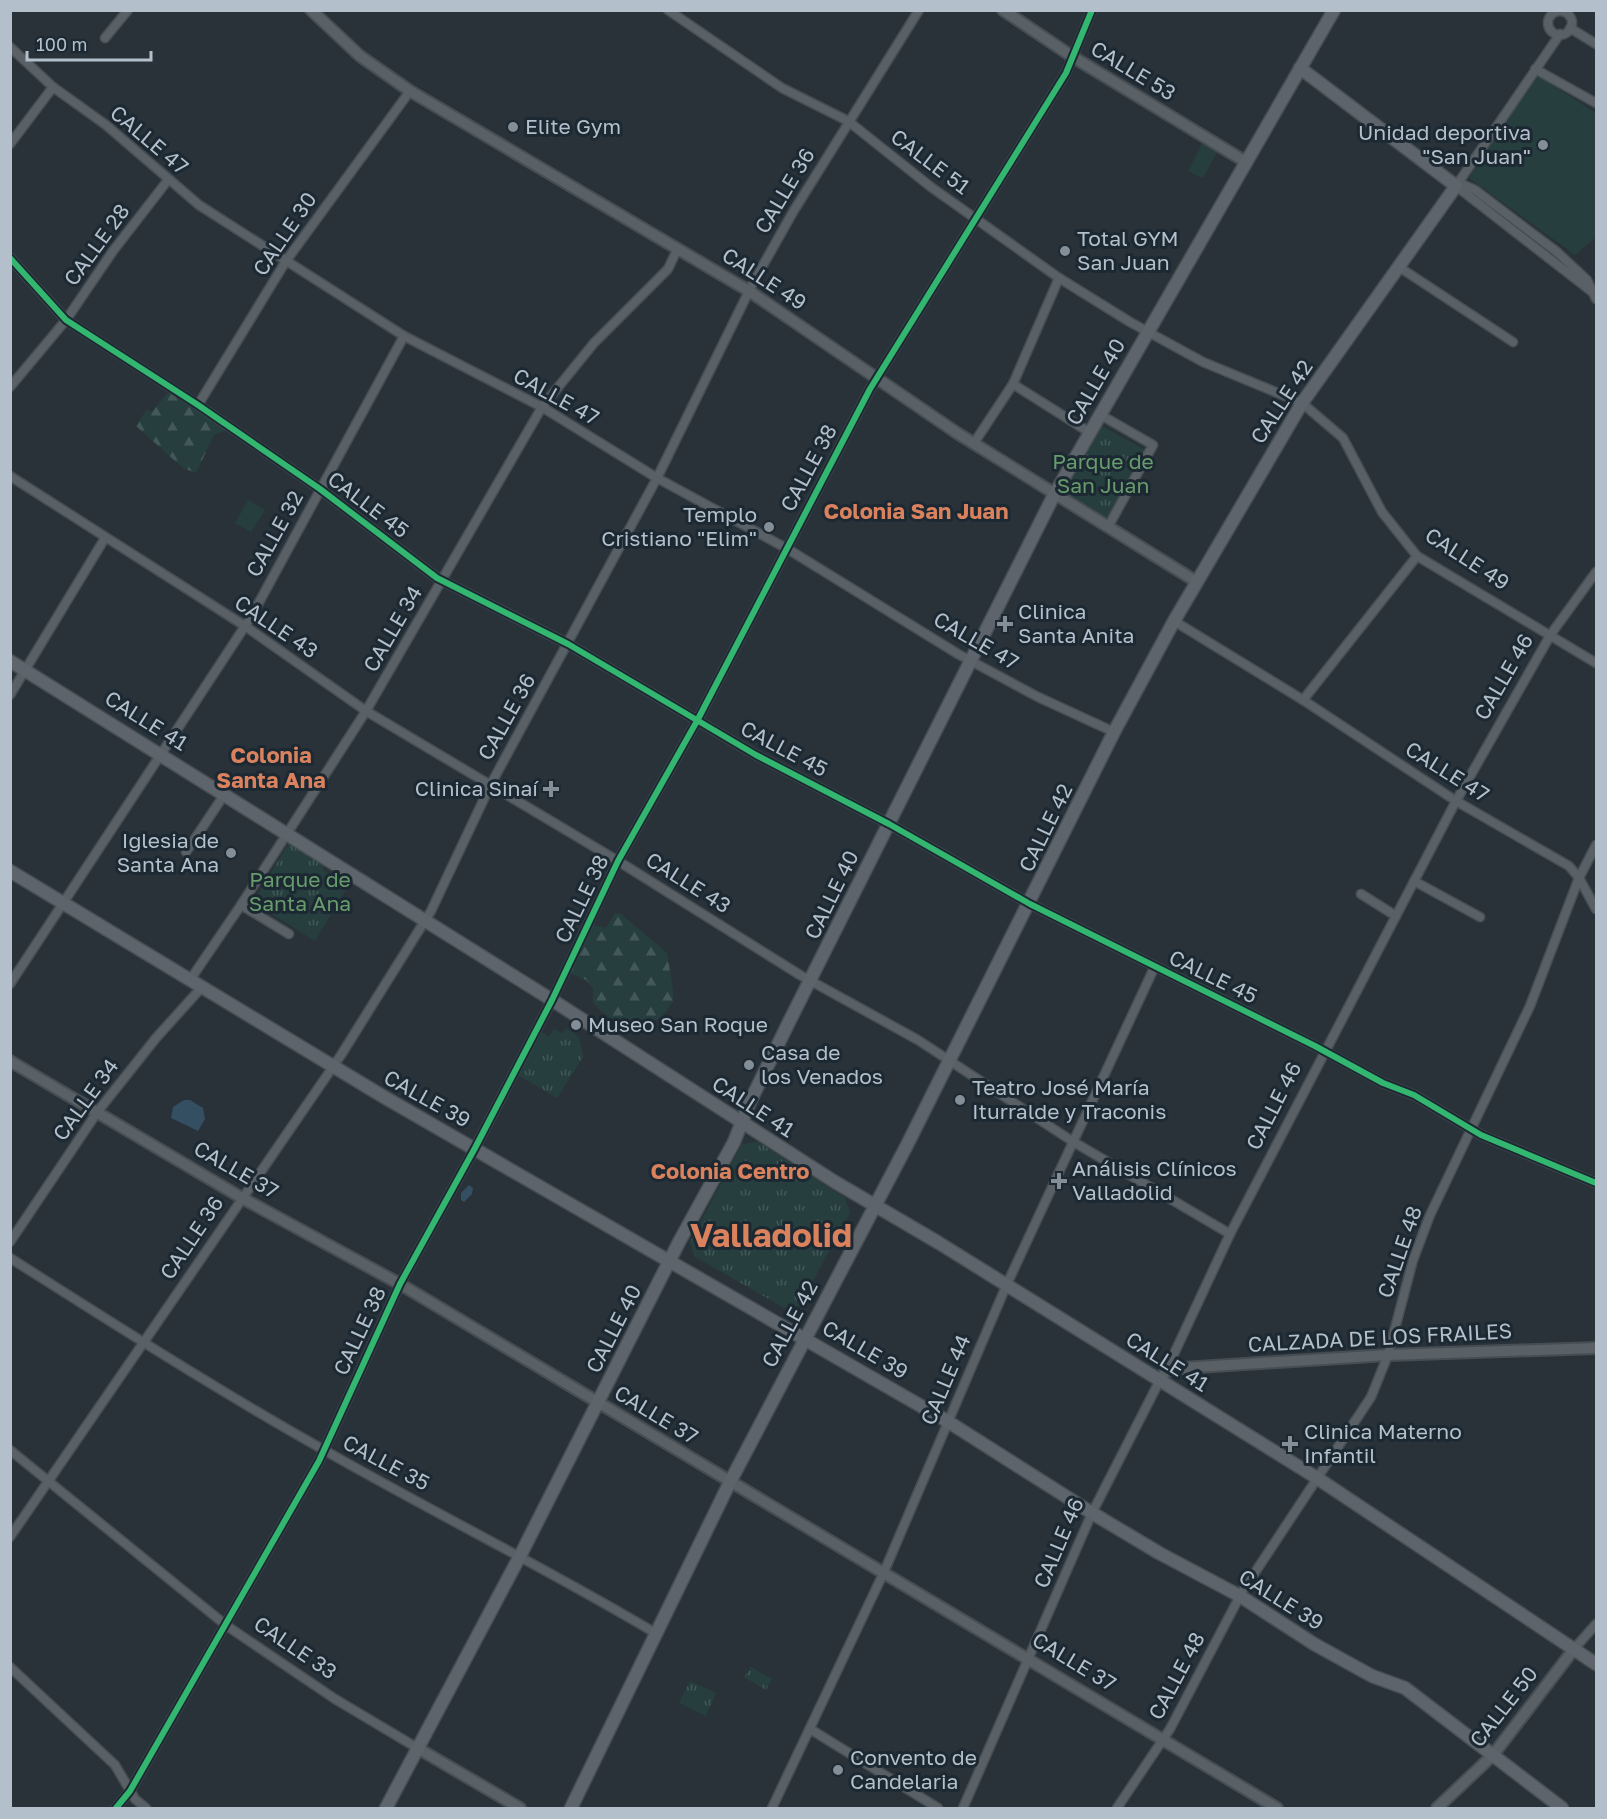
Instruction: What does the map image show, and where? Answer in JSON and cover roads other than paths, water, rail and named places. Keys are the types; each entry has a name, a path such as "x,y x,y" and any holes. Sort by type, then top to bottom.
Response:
{"main road":[{"name":"CALLE 40","path":"386,1809 520,1556 670,1261 706,1196 1054,495 1334,10"},
{"path":"1300,68 1456,186"},
{"name":"CALLE 42","path":"571,1809 730,1482 951,1060 1114,732 1174,621 1302,403 1456,186"},
{"name":"CALLE 41","path":"10,661 163,755 286,835 425,920 874,1205 1007,1284 1091,1339 1163,1375 1596,1664"},
{"name":"CALLE 39","path":"10,871 333,1067 476,1148 608,1228 948,1420 1092,1513 1159,1553 1240,1596 1314,1644 1372,1676 1405,1688 1562,1809"}],"street":[{"path":"105,38 128,10"},
{"name":"CALLE 49","path":"311,10 360,56 410,91 749,291 1054,495 1197,582"},
{"name":"CALLE 51","path":"668,10 782,88 848,122 931,187 1059,278 1147,333 1203,362 1302,403"},
{"name":"CALLE 36","path":"10,1537 333,1067 425,920 491,784 657,478 749,291 848,122 919,10"},
{"name":"CALLE 53","path":"1003,10 1073,57 1245,162"},
{"name":"CALLE 38","path":"116,1809 130,1791 227,1626 323,1450 400,1284 476,1148 552,1000 618,861 697,721 877,377 978,219 1073,57 1092,10"},
{"path":"1560,11 1568,14 1572,21 1570,28 1560,34 1551,31 1548,25 1550,12 1560,11"},
{"path":"1570,28 1596,45"},
{"name":"CALLE 42","path":"1456,186 1560,34"},
{"name":"CALLE 47","path":"10,47 52,87 106,125 168,180 235,230 404,336 542,407 657,478 786,548 971,660 1038,697 1114,732"},
{"path":"1535,69 1596,103"},
{"path":"10,144 52,87"},
{"name":"CALLE 30","path":"198,405 286,261 410,91"},
{"name":"CALLE 28","path":"10,387 66,320 113,251 168,180"},
{"path":"1456,186 1584,282 1596,300"},
{"name":"CALLE 34","path":"190,980 242,905 366,711 542,407 594,343 668,269 678,248"},
{"name":"CALLE 45","path":"10,258 66,320 198,405 320,489 442,581 568,644 697,721 889,824 1030,904 1325,1051 1383,1083 1414,1095 1472,1130 1596,1183"},
{"path":"1399,267 1513,342"},
{"path":"1584,282 1596,273"},
{"path":"974,443 1013,384 1059,278"},
{"name":"CALLE 32","path":"10,984 163,755 244,626 404,336"},
{"path":"1013,384 1089,432"},
{"name":"CALLE 49","path":"1302,403 1343,438 1382,512 1417,556 1551,634 1596,663"},
{"path":"1099,414 1153,445 1108,527"},
{"name":"CALLE 43","path":"10,476 244,626 366,711 491,784 812,981 951,1060 1072,1141 1230,1234"},
{"path":"10,695 105,538"},
{"path":"1303,700 1417,556"},
{"name":"CALLE 46","path":"963,1809 1092,1513 1163,1375 1230,1234 1456,801 1551,634 1596,572"},
{"name":"CALLE 47","path":"1174,621 1303,700 1456,801 1569,866 1579,878 1596,909"},
{"path":"186,852 224,795"},
{"name":"CALLE 48","path":"1117,1809 1164,1739 1240,1596 1371,1397 1389,1355 1413,1260 1430,1215 1530,1006 1579,878 1596,845"},
{"path":"1414,881 1480,917"},
{"path":"1361,894 1396,915"},
{"path":"242,905 289,934"},
{"name":"CALLE 44","path":"772,1809 884,1572 1007,1284 1155,966"},
{"name":"CALLE 34","path":"10,1242 98,1111 156,1038 202,987"},
{"name":"CALLE 37","path":"10,1061 242,1198 400,1284 792,1520 884,1572 1164,1739 1277,1809"},
{"name":"CALLE 35","path":"10,1258 143,1342 323,1450 520,1556 657,1634"},
{"name":"CALZADA DE LOS FRAILES","path":"1163,1375 1389,1355 1596,1348"},
{"name":"CALLE 33","path":"10,1450 227,1626 335,1699 520,1809"},
{"name":"CALLE 50","path":"1437,1809 1493,1755 1574,1649 1596,1624"},
{"path":"10,1667 115,1765 130,1791 146,1809"},
{"path":"810,1729 938,1809"}],"water":[{"path":"184,1100 190,1100 203,1108 205,1119 198,1131 171,1118 173,1107"},
{"path":"469,1185 473,1188 472,1194 464,1202 461,1200 461,1193"}],"place":[{"name":"Elite Gym","path":"513,127"},
{"name":"Unidad deportiva \"San Juan\"","path":"1543,145"},
{"name":"Total GYM San Juan","path":"1065,251"},
{"name":"Templo Cristiano \"Elim\"","path":"769,527"},
{"name":"Clinica Santa Anita","path":"1005,624"},
{"name":"Clinica Sinaí","path":"551,789"},
{"name":"Iglesia de Santa Ana","path":"231,853"},
{"name":"Museo San Roque","path":"576,1025"},
{"name":"Casa de los Venados","path":"749,1065"},
{"name":"Teatro José María Iturralde y Traconis","path":"960,1100"},
{"name":"Análisis Clínicos Valladolid","path":"1059,1181"},
{"name":"Clinica Materno Infantil","path":"1290,1444"},
{"name":"Convento de Candelaria","path":"838,1770"}],"district":[{"name":"Colonia San Juan","path":"916,511"},
{"name":"Colonia Santa Ana","path":"271,768"},
{"name":"Colonia Centro","path":"730,1171"},
{"name":"Valladolid","path":"771,1235"}],"park label":[{"name":"Parque de San Juan","path":"1103,474"},
{"name":"Parque de Santa Ana","path":"300,892"}]}
